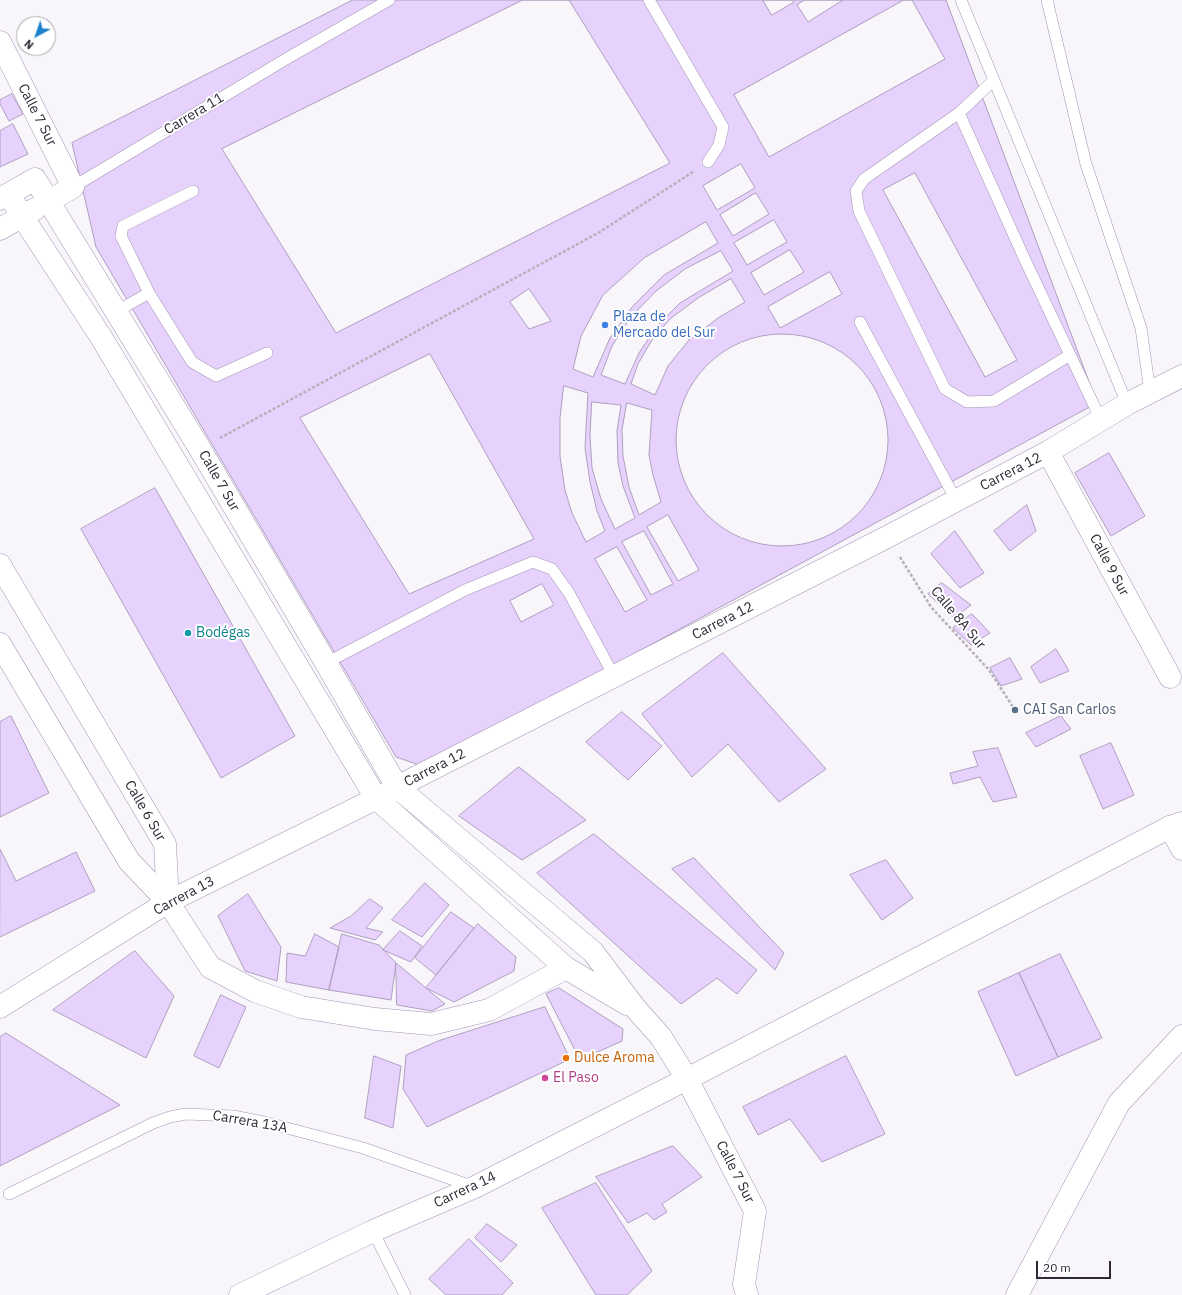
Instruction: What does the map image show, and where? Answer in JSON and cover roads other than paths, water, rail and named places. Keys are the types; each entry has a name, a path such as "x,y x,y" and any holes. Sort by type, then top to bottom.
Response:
{"street":[{"name":"Calle 7 Sur","path":"0,42 79,184"},
{"name":"Calle 7 Sur","path":"636,1009 566,968 376,798 101,337 22,216 5,196 35,179 200,449 397,787 592,952 636,1009 661,1037 687,1079 755,1211 744,1284 747,1295"},
{"name":"Carrera 11","path":"0,229 79,184"},
{"name":"Carrera 12","path":"376,798 887,537 1048,452 1127,404 1182,376"},
{"name":"Calle 9 Sur","path":"1048,452 1170,677"},
{"name":"Calle 6 Sur","path":"0,565 165,844 168,902"},
{"path":"0,644 129,861 168,902 210,967 255,991 300,1007 375,1019 432,1024 489,1010 566,968"},
{"name":"Carrera 13","path":"0,1007 168,902 376,798"},
{"path":"1176,825 1182,849"},
{"name":"Carrera 14","path":"240,1295 373,1231 475,1187 687,1079 1176,825"},
{"path":"1017,1295 1119,1103 1182,1036"}],"lane":[{"name":"Carrera 11","path":"79,184 286,59 389,0"},
{"path":"649,0 723,127 719,145 708,162"},
{"path":"961,0 1127,404"},
{"path":"1047,0 1086,164 1141,328 1150,392"},
{"path":"994,80 959,113 864,179 856,191 859,211 945,389 967,402 994,401 1070,355"},
{"path":"959,113 1022,253 1101,420"},
{"path":"193,191 124,226 121,236 149,293 192,362 216,376 267,353"},
{"path":"116,311 149,293"},
{"path":"860,322 956,500"},
{"path":"326,663 465,590 533,562 552,569 569,593 614,676"},
{"name":"Carrera 13A","path":"9,1194 153,1123 170,1117 186,1114 233,1116 264,1122 370,1151 475,1187"},
{"path":"373,1231 406,1295"}],"place":[{"name":"Plaza de Mercado del Sur","path":"605,325"},
{"name":"Bodégas","path":"188,633"},
{"name":"CAI San Carlos","path":"1015,710"},
{"name":"Dulce Aroma","path":"566,1058"},
{"name":"El Paso","path":"545,1078"}]}
